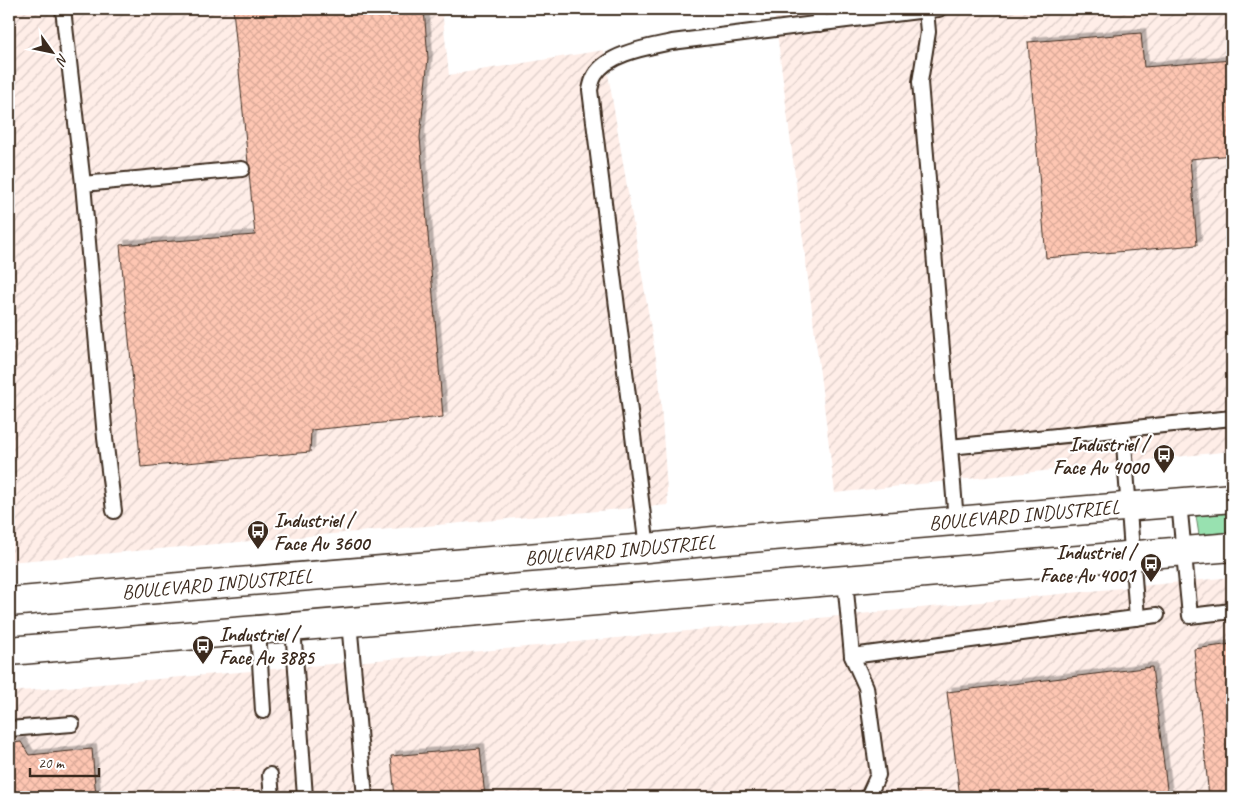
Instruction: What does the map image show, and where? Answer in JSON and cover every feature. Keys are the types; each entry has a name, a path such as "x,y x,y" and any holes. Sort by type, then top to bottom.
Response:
{"street":[{"name":"BOULEVARD INDUSTRIEL","path":"9,602 1232,498"},
{"path":"9,651 1232,547"}],"lane":[{"path":"63,9 83,184 105,438 114,511"},
{"path":"818,9 820,24"},
{"path":"647,548 590,90 592,81 601,68 610,62 635,50 672,42 932,9 920,82 956,521"},
{"path":"83,184 242,169"},
{"path":"950,447 1232,418"},
{"path":"1123,430 1137,618"},
{"path":"1179,502 1190,616 1232,611"},
{"path":"846,580 852,656 866,687 878,775 868,797"},
{"path":"852,656 1157,615"},
{"path":"349,622 365,797"},
{"path":"293,627 305,797"},
{"path":"258,630 263,711"},
{"path":"9,729 72,724"},
{"path":"270,776 272,797"}],"shaded area":[{"path":"9,9 442,9 449,75 604,50 659,376 668,505 9,562"},
{"path":"774,9 1232,9 1232,451 835,493"},
{"path":"1232,577 1232,797 9,797 9,692 516,648"}],"green space":[{"path":"1232,513 1232,532 1199,535 1196,516"}],"building":[{"path":"233,9 424,9 428,58 420,137 443,417 311,430 310,452 141,467 120,245 255,235"},
{"path":"1141,33 1144,67 1232,60 1232,155 1190,159 1197,245 1046,258 1028,42"},
{"path":"1232,644 1232,797 1209,797 1194,649"},
{"path":"1152,667 1168,797 960,797 947,692"},
{"path":"21,742 29,755 92,749 96,797 9,797 9,756 13,743"},
{"path":"480,748 485,797 395,797 391,756"}],"place":[{"name":"Industriel / Face Au 4000","path":"1164,474"},
{"name":"Industriel / Face Au 3600","path":"258,550"},
{"name":"Industriel / Face Au 4001","path":"1151,583"},
{"name":"Industriel / Face Au 3885","path":"203,665"}]}
